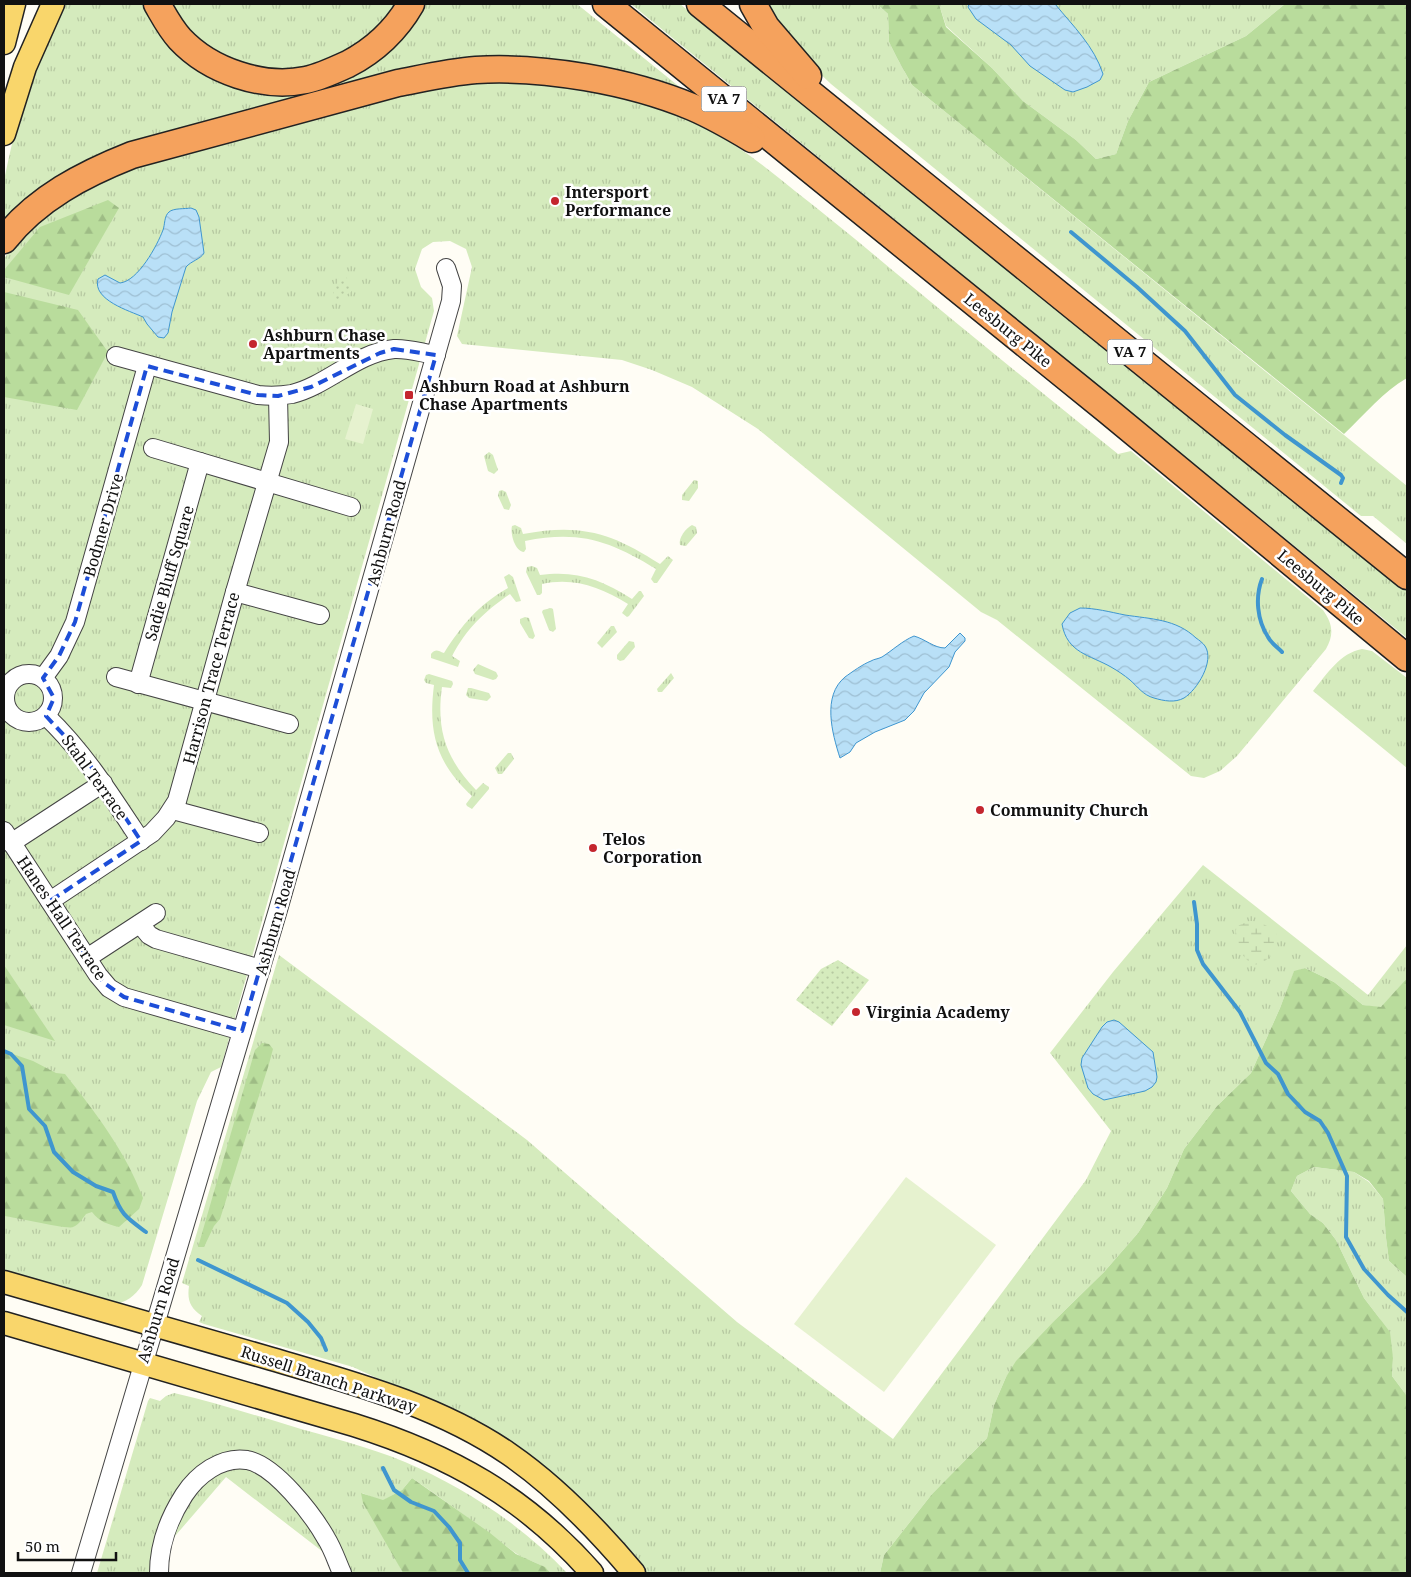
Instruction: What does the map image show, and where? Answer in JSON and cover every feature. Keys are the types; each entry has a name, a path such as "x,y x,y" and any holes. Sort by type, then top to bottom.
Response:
{"highway":[{"path":"157,4 166,22 181,40 203,58 226,70 276,83 306,80 334,71 363,56 386,37 411,4"},
{"name":"Leesburg Pike","path":"606,4 1100,405 1407,658"},
{"name":"VA 7","path":"700,4 1407,576"},
{"path":"753,4 766,26 853,128"},
{"path":"4,240 14,227 42,201 70,183 132,155 398,83 442,74 477,70 521,70 562,74 653,92 691,106 722,121 841,195"}],"main road":[{"path":"4,19 13,4"},
{"path":"4,44 13,4"},
{"path":"4,134 25,67 53,4"},
{"name":"Russell Branch Parkway","path":"4,1282 356,1384 418,1406 462,1426 509,1454 543,1480 607,1540 634,1573"},
{"path":"4,1322 411,1444 473,1474 505,1495 534,1517 572,1551 592,1573"}],"street":[{"name":"Ashburn Road","path":"81,1573 153,1325 261,969 362,621 451,301 452,286 446,268"},
{"path":"116,356 258,395 278,396 294,394 311,387 363,358 380,352 394,349 436,355"},
{"name":"Bodmer Drive","path":"43,678 59,656 75,622 147,366"},
{"name":"Harrison Trace Terrace","path":"50,901 141,841 160,825 173,810 180,792 204,700 279,442 278,396"},
{"path":"153,448 352,507"},
{"name":"Sadie Bluff Square","path":"138,684 200,462"},
{"path":"235,592 320,615"},
{"path":"32,674 43,678 51,686 54,698 51,709 46,716 32,722 15,718 8,709 5,691 11,681 21,675 32,674"},
{"path":"116,677 289,724"},
{"name":"Stahl Terrace","path":"46,716 73,743 103,783 141,841"},
{"path":"8,837 103,783"},
{"path":"173,810 259,834"},
{"name":"Hanes Hall Terrace","path":"8,837 103,982 124,997 242,1031"},
{"path":"87,958 156,913"},
{"path":"140,924 148,935 156,939 261,969"},
{"path":"159,1573 159,1557 165,1530 170,1517 188,1490 208,1470 221,1463 247,1460 261,1466 285,1485 301,1501 328,1540 342,1573"}],"highlighted area":[{"path":"394,349 436,355 242,1031 124,997 103,982 50,901 141,841 86,759 46,716 54,698 43,678 59,656 75,622 147,366 258,395 278,396 311,387 380,353"}],"green space":[{"path":"62,4 146,4 173,44 302,89 419,4 577,4 692,97 574,67 281,104 4,223 4,180 26,90"},
{"path":"167,4 399,4 358,48 301,69 273,71 248,67 205,46 185,28"},
{"path":"631,4 680,4 1361,553 1407,591 1407,638"},
{"path":"762,4 877,4 888,14 889,42 912,85 1407,486 1407,544 1373,516 1361,516 831,84 792,47"},
{"path":"877,4 939,4 946,27 992,68 1023,101 1076,140 1096,159 1116,154 1128,121 1149,82 1246,36 1285,4 1407,4 1407,378 1382,397 1344,434 912,85 889,42 888,14"},
{"path":"939,4 1285,4 1246,36 1149,82 1128,121 1116,154 1096,159 1076,140 1023,101 992,68 946,26"},
{"path":"471,83 554,85 596,89 636,97 680,113 740,148 1118,454 1131,451 1323,610 1329,620 1331,630 1329,644 1237,756 1220,771 1204,778 1191,776 997,620 981,612 758,429 692,387 622,360 462,344 457,336 472,267 466,249 450,241 433,242 422,249 415,269 421,287 432,298 434,311 221,1067 211,1072 197,1101 142,1285 130,1298 113,1304 4,1273 4,259 35,226 62,205 92,187 141,165 417,91"},
{"path":"108,200 119,208 69,295 4,277 4,270 40,227"},
{"path":"342,276 346,277 352,287 351,292 339,299 331,299 339,278"},
{"path":"4,292 78,310 108,352 77,410 4,397"},
{"path":"356,404 373,409 363,444 345,439"},
{"path":"489,452 493,455 498,470 494,474 488,471 484,456"},
{"path":"694,480 698,481 698,488 689,501 682,500 682,495"},
{"path":"499,491 506,492 511,505 509,510 504,509 498,496"},
{"path":"515,525 521,528 523,534 562,530 579,530 595,533 611,538 643,553 660,564 668,556 673,560 657,583 654,583 651,579 656,569 624,551 594,540 562,537 525,541 526,549 524,552 521,551 518,549 513,537 512,526"},
{"path":"692,525 696,527 697,533 686,546 680,545 680,539 683,534"},
{"path":"527,567 537,568 540,575 577,575 599,581 632,599 639,591 644,596 627,617 622,613 628,604 597,588 586,585 565,582 542,584 542,593 537,595 526,572"},
{"path":"509,574 513,577 521,601 516,602 510,594 477,621 452,656 460,661 458,667 431,658 431,654 434,651 437,650 444,653 457,633 472,616 488,601 508,588 504,577"},
{"path":"553,609 556,629 553,632 549,630 542,612"},
{"path":"529,618 535,636 533,639 529,638 520,623 520,619"},
{"path":"611,626 614,626 617,632 602,648 597,643"},
{"path":"629,641 634,642 635,647 624,660 620,661 617,659 617,655"},
{"path":"1362,649 1372,651 1407,678 1407,768 1313,691 1329,671 1341,660 1354,651"},
{"path":"478,664 496,672 498,676 496,679 493,680 475,674 473,670"},
{"path":"671,673 674,678 662,692 658,692 657,689"},
{"path":"429,674 452,681 453,684 451,688 442,687 441,703 442,730 450,755 457,767 476,790 483,783 489,787 472,809 466,804 472,796 450,771 437,746 432,718 434,685 426,683 424,680 426,675"},
{"path":"468,688 489,693 491,697 487,701 469,698 466,695"},
{"path":"508,753 511,753 514,759 502,774 498,774 495,768"},
{"path":"1203,865 1368,995 1407,945 1407,978 1381,1008 1363,1005 1334,982 1305,968 1294,972 1251,1073 1217,1106 1184,1149 1167,1188 1138,1233 1104,1272 1059,1316 1006,1377 994,1405 987,1438 932,1494 884,1555 880,1573 646,1573 617,1539 409,1393 353,1367 199,1322 202,1316 190,1303 188,1295 189,1286 182,1283 279,955 527,1140 737,1322 893,1439 1086,1180 1111,1131 1050,1053 1113,972"},
{"path":"1250,921 1259,922 1275,930 1277,936 1277,942 1269,957 1259,964 1253,965 1244,957 1236,943 1237,926"},
{"path":"838,960 869,980 832,1026 796,1000 821,969"},
{"path":"4,965 55,1041 4,1025"},
{"path":"1305,968 1334,982 1363,1005 1381,1007 1407,978 1407,1277 1389,1261 1383,1199 1369,1181 1354,1172 1314,1167 1297,1176 1291,1191 1310,1214 1323,1223 1336,1240 1364,1298 1390,1332 1393,1358 1392,1376 1407,1396 1407,1573 880,1573 884,1555 932,1494 987,1438 994,1405 1006,1377 1016,1361 1104,1272 1138,1233 1167,1188 1184,1149 1217,1106 1251,1073 1294,971"},
{"path":"262,1043 269,1044 273,1049 269,1064 220,1219 214,1226 204,1247 198,1247 255,1050"},
{"path":"4,1051 33,1061 56,1073 65,1074 109,1133 128,1165 143,1198 139,1209 119,1227 104,1222 92,1212 86,1214 73,1227 4,1216"},
{"path":"1314,1167 1354,1172 1369,1182 1383,1199 1389,1261 1407,1277 1407,1396 1392,1376 1393,1358 1380,1319 1364,1298 1336,1240 1323,1223 1310,1214 1291,1191 1297,1176"},
{"path":"906,1177 996,1245 884,1392 794,1324"},
{"path":"174,1393 362,1446 427,1472 492,1509 531,1539 567,1573 551,1573 543,1566 519,1555 412,1478 402,1490 382,1501 362,1493 403,1573 336,1573 327,1555 226,1477 169,1543 169,1573 97,1573 148,1401 150,1398 160,1401"},
{"path":"412,1478 490,1533 516,1554 545,1567 551,1573 403,1573 363,1503 361,1493 383,1500 402,1490"}],"water":[{"path":"969,4 1055,4 1094,54 1103,74 1100,80 1073,92 1065,90 1030,66 1011,45 976,19 968,7"},
{"path":"191,208 196,210 199,217 204,253 186,267 172,312 168,333 164,338 158,337 143,317 121,308 106,299 98,286 98,279 105,275 120,283 127,281 146,262 163,230 167,214 173,210"},
{"path":"1080,608 1097,609 1154,619 1180,627 1203,644 1208,652 1206,667 1199,682 1189,694 1177,701 1162,700 1147,695 1121,673 1080,652 1069,641 1062,624 1070,613"},
{"path":"960,633 965,638 965,641 955,652 949,667 924,693 914,711 905,720 875,732 856,743 850,752 840,758 832,726 831,704 833,694 845,677 865,664 882,657 914,636 937,647 945,648"},
{"path":"1114,1020 1119,1022 1153,1052 1157,1077 1152,1087 1145,1091 1104,1100 1093,1094 1088,1088 1081,1065 1082,1058 1102,1027 1107,1022"}],"waterway":[{"path":"1071,232 1137,287 1185,331 1235,395 1285,435 1341,475 1343,478 1341,483"},
{"path":"1262,579 1258,593 1259,616 1269,639 1282,652"},
{"path":"1194,902 1197,924 1197,950 1203,964 1240,1012 1266,1063 1278,1074 1288,1094 1305,1112 1320,1121 1328,1133 1347,1176 1346,1237 1364,1269 1407,1312"},
{"path":"4,1051 11,1054 22,1066 29,1109 45,1126 54,1152 73,1172 96,1186 113,1192 125,1215 146,1232"},
{"path":"198,1260 287,1303 308,1322 321,1338 326,1350"},
{"path":"383,1468 394,1490 411,1502 434,1511 449,1527 460,1543 460,1560 468,1573"}],"place":[{"name":"Intersport Performance","path":"555,201"},
{"name":"Ashburn Chase Apartments","path":"253,344"},
{"name":"Ashburn Road at Ashburn Chase Apartments","path":"409,395"},
{"name":"Community Church","path":"980,810"},
{"name":"Telos Corporation","path":"593,848"},
{"name":"Virginia Academy","path":"856,1012"}]}
